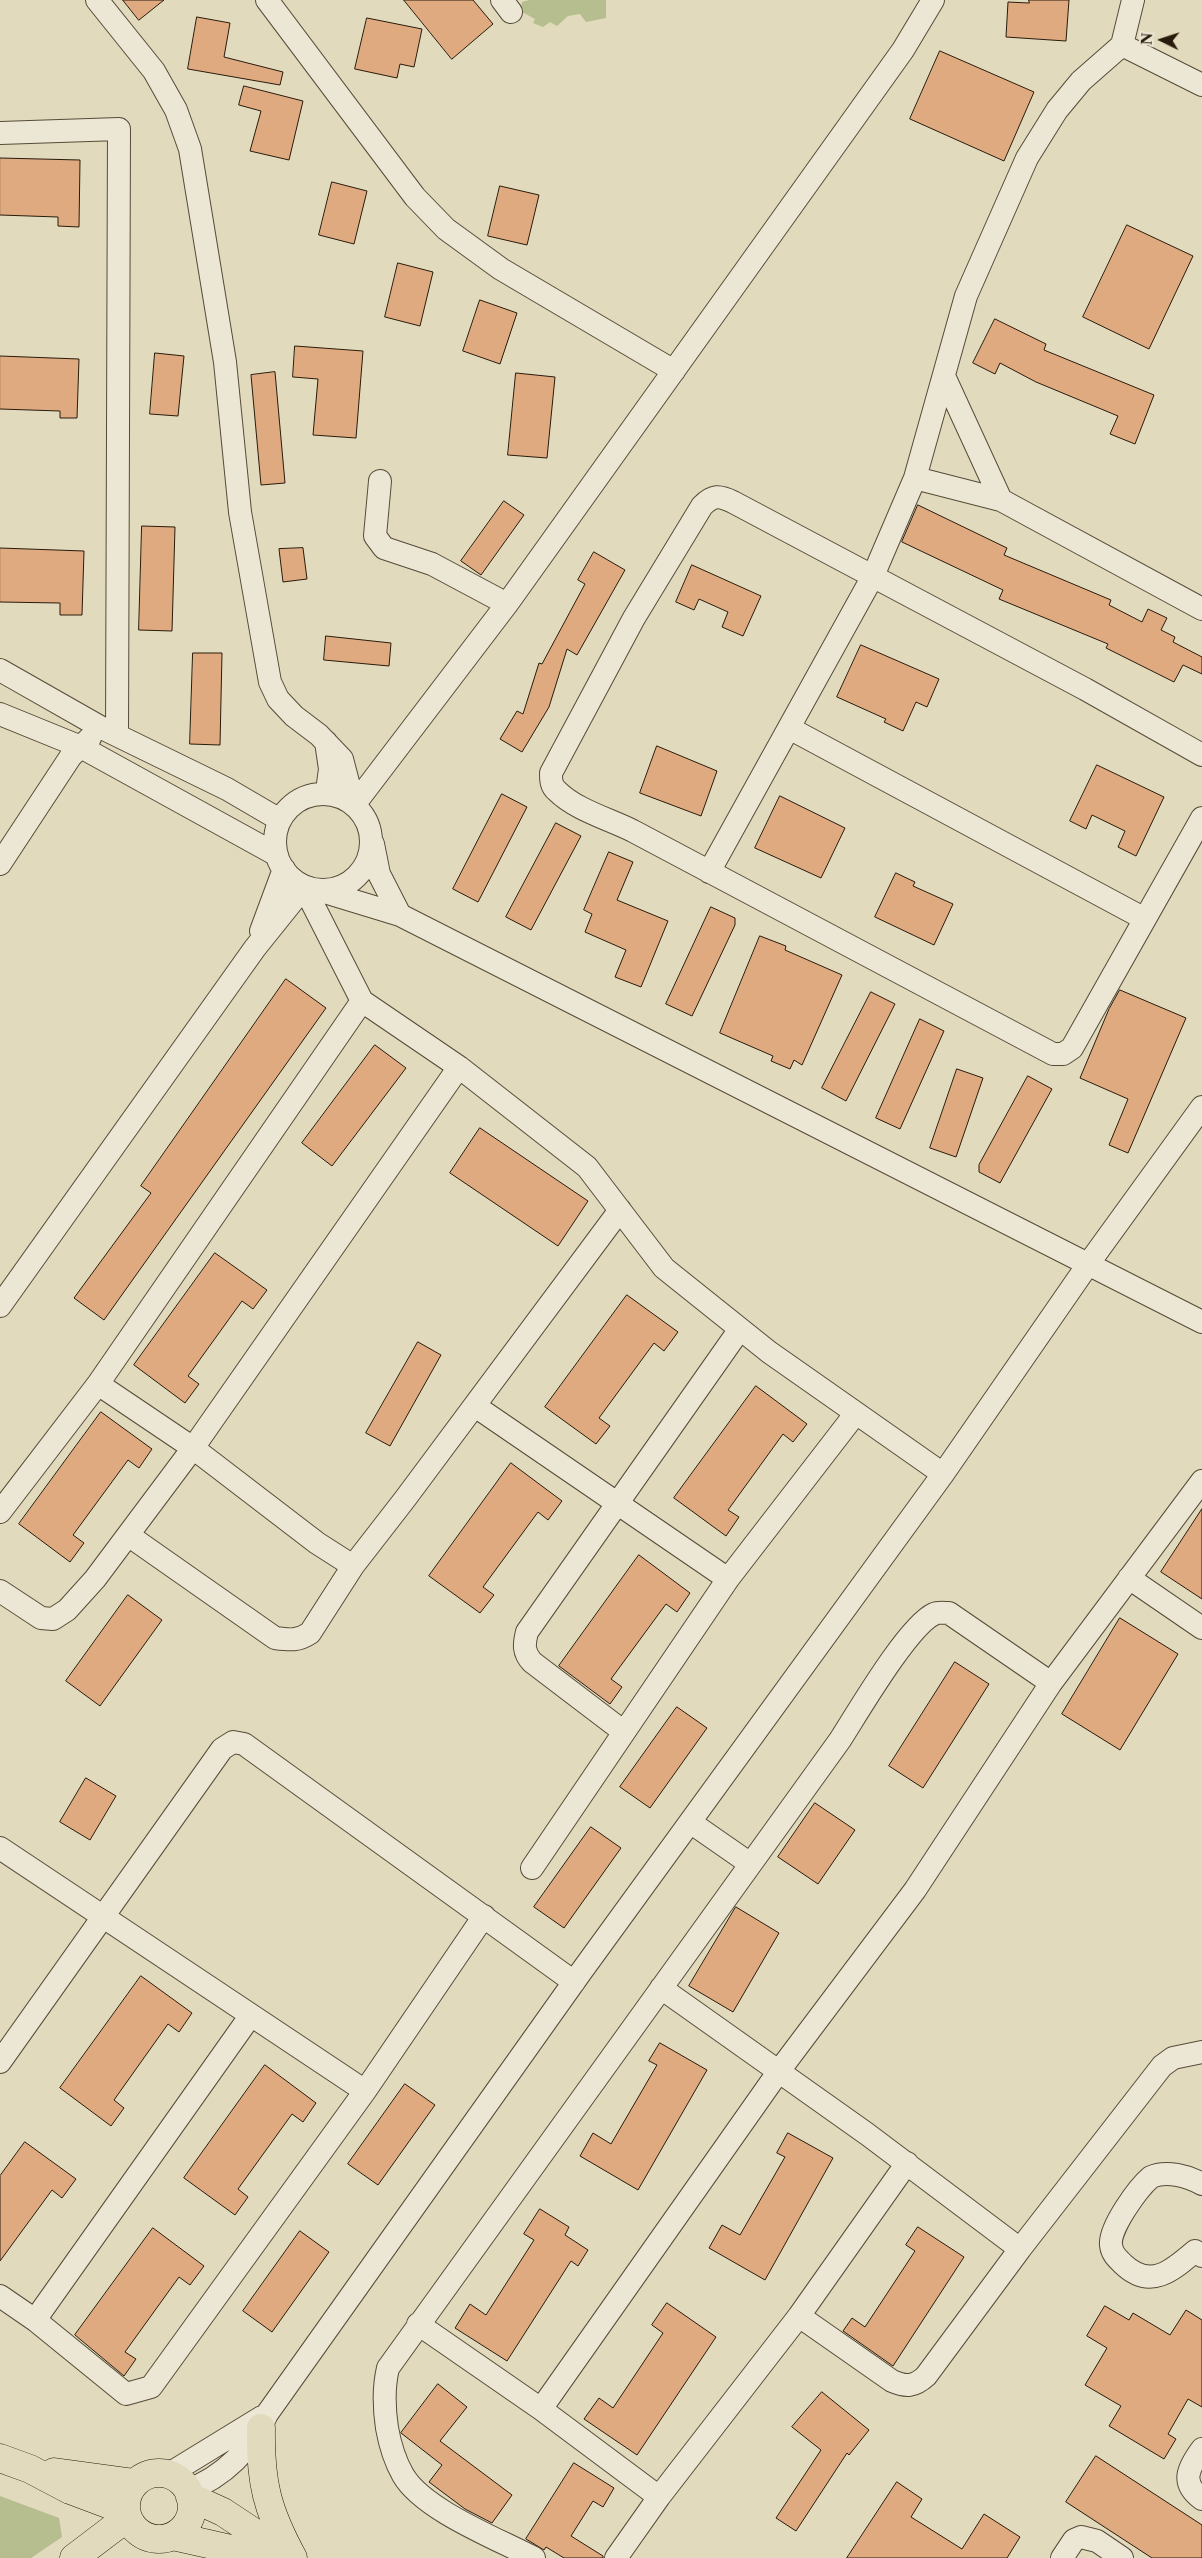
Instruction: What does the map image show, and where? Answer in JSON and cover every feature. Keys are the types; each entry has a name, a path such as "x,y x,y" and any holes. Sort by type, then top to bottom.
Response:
{"main road":[{"path":"264,2421 262,2474 265,2495 280,2534 293,2558"},
{"path":"0,2458 30,2469 70,2490 127,2514 139,2532 270,2558"},
{"path":"30,2469 135,2483"},
{"path":"127,2514 127,2496 135,2483 151,2474 182,2487 293,2558"},
{"path":"95,2558 160,2536 186,2524 190,2515 182,2487"},
{"path":"74,2558 127,2514"}],"street":[{"path":"97,0 154,71 176,110 190,149 224,352 240,512 270,682 278,699 342,759 354,805"},
{"path":"268,0 415,197 446,229 501,269 674,371"},
{"path":"354,805 507,604 903,50 933,0"},
{"path":"709,872 873,576 914,478 966,296 1027,158 1057,110 1082,81 1122,45 1133,0"},
{"path":"1122,45 1202,85"},
{"path":"0,133 119,129 110,731"},
{"path":"944,376 1001,500"},
{"path":"914,478 1001,500 1202,609"},
{"path":"380,481 375,536 384,548 432,564 507,604"},
{"path":"1202,755 1085,689 873,576 717,496 710,498 702,506 634,618 551,773 551,781 556,790 572,802 709,872 1053,1054 1063,1054 1072,1048 1143,918 1202,818"},
{"path":"0,670 110,731 227,789 280,820"},
{"path":"0,714 81,747 280,862"},
{"path":"789,728 1143,918"},
{"path":"0,864 71,756 81,747 110,731"},
{"path":"322,793 327,791 329,782 326,742"},
{"path":"400,915 379,874 371,835 362,813 354,805 334,794 310,795 298,801 280,820 275,843 280,862 289,876 311,888 400,915 1202,1322"},
{"path":"0,1306 255,948 311,888 343,886 353,880 368,860 371,835"},
{"path":"255,948 280,862"},
{"path":"311,888 362,1002 459,1067 587,1167 664,1268 740,1329 943,1474"},
{"path":"0,1512 98,1384 362,1002"},
{"path":"0,1591 41,1618 53,1619 67,1610 78,1598 193,1448 459,1067"},
{"path":"182,2487 217,2477 264,2421 574,1982 943,1474 1089,1263 1202,1107"},
{"path":"128,1535 275,1638 300,1640 310,1633 353,1566 475,1406 620,1210"},
{"path":"624,1732 532,1662 526,1655 524,1643 527,1632 740,1329"},
{"path":"98,1384 193,1448 317,1543 353,1566"},
{"path":"475,1406 728,1579"},
{"path":"532,1868 728,1579 849,1426 856,1412"},
{"path":"541,2409 779,2071 915,1890 1050,1684 1202,1481"},
{"path":"1129,1578 1202,1628"},
{"path":"534,2558 428,2502 404,2476 389,2441 384,2405 384,2381 394,2358 749,1863 840,1740 908,1637 923,1622 935,1614 949,1613 1050,1684"},
{"path":"0,2062 222,1748 233,1742 244,1744 574,1982"},
{"path":"690,1822 749,1863"},
{"path":"0,1848 365,2091"},
{"path":"0,2296 35,2320 126,2394 151,2387 365,2091 484,1916"},
{"path":"661,1988 907,2163 1020,2249"},
{"path":"35,2320 251,2016"},
{"path":"799,2316 892,2381 907,2386 915,2385 926,2376 1020,2249 1162,2066 1173,2058 1202,2052"},
{"path":"616,2558 659,2497 799,2316 907,2163"},
{"path":"1200,2250 1172,2271 1150,2276 1138,2275 1130,2270 1113,2255 1111,2244 1114,2227 1150,2177 1177,2175 1192,2178 1202,2184"},
{"path":"418,2324 541,2409 659,2497"},
{"path":"1202,2449 1190,2466 1188,2476 1188,2484 1192,2492 1202,2499"},
{"path":"1062,2558 1074,2540 1081,2537 1097,2541 1122,2558"}],"green space":[{"path":"529,0 606,0 606,18 586,22 580,14 568,16 557,26 550,22 543,27 533,23 535,19 520,11 522,2"},
{"path":"0,2496 59,2518 62,2537 31,2558 0,2558"}],"building":[{"path":"123,0 164,0 139,20"},
{"path":"404,0 473,0 493,24 452,59"},
{"path":"1029,0 1069,0 1066,41 1006,37 1008,2 1029,3"},
{"path":"197,17 230,23 224,57 283,72 280,85 188,69"},
{"path":"367,18 422,29 414,67 400,64 397,78 355,69"},
{"path":"940,51 1034,92 1004,161 910,119"},
{"path":"244,86 303,101 289,160 250,151 261,111 239,105"},
{"path":"0,158 80,160 79,227 58,226 58,217 0,215"},
{"path":"332,182 367,191 354,244 319,235"},
{"path":"500,186 539,195 527,245 488,236"},
{"path":"1127,225 1193,256 1149,349 1083,317"},
{"path":"398,263 433,272 420,326 385,317"},
{"path":"480,300 517,313 500,364 463,351"},
{"path":"995,319 1046,344 1044,350 1154,395 1135,444 1110,434 1118,416 1036,382 1000,363 995,374 973,363"},
{"path":"295,346 363,351 356,438 313,435 318,379 293,377"},
{"path":"155,353 184,356 178,416 150,414"},
{"path":"0,356 79,359 77,418 60,418 60,411 0,409"},
{"path":"275,372 285,483 261,485 251,375"},
{"path":"516,373 555,377 547,458 508,455"},
{"path":"504,501 524,515 481,575 461,561"},
{"path":"918,505 1007,548 1004,555 1111,600 1109,605 1142,622 1148,609 1167,618 1161,630 1175,637 1173,642 1202,657 1202,674 1183,665 1174,682 1106,648 1108,644 999,599 1003,590 902,542"},
{"path":"142,526 175,527 172,631 139,630"},
{"path":"0,548 84,551 82,615 60,615 60,603 0,602"},
{"path":"303,548 307,579 283,582 279,549"},
{"path":"594,552 625,570 577,655 567,649 549,707 522,752 500,739 517,711 523,714 539,663 542,664 585,584 578,580"},
{"path":"692,565 761,596 743,636 722,627 728,612 699,599 694,610 676,602"},
{"path":"326,636 391,643 389,666 324,660"},
{"path":"861,645 939,679 927,707 916,702 903,731 884,722 886,719 837,697"},
{"path":"193,653 222,653 220,745 190,744"},
{"path":"657,746 717,771 701,816 640,793"},
{"path":"1097,765 1164,797 1136,856 1118,847 1125,831 1092,815 1086,829 1070,821"},
{"path":"502,794 527,807 478,902 453,889"},
{"path":"780,796 845,828 821,878 755,848"},
{"path":"556,823 581,836 531,930 506,917"},
{"path":"609,852 633,862 617,900 668,921 641,987 615,977 626,950 585,932 592,914 584,910"},
{"path":"896,873 915,882 913,886 953,904 934,945 875,917"},
{"path":"711,907 735,918 735,925 692,1016 666,1004"},
{"path":"760,936 786,946 785,950 842,975 802,1065 794,1060 790,1069 771,1061 773,1056 720,1033"},
{"path":"286,979 326,1008 104,1320 74,1298 151,1193 141,1186"},
{"path":"1120,990 1186,1018 1128,1153 1109,1145 1128,1099 1080,1078 1109,1009"},
{"path":"871,992 895,1004 846,1101 822,1088"},
{"path":"920,1019 944,1031 900,1129 876,1118"},
{"path":"375,1045 406,1068 332,1166 302,1143"},
{"path":"957,1069 983,1078 956,1157 930,1148"},
{"path":"1028,1076 1052,1089 1000,1183 979,1172 979,1165"},
{"path":"480,1128 588,1201 558,1246 450,1173"},
{"path":"215,1253 267,1290 253,1309 242,1301 188,1376 199,1384 185,1403 134,1365"},
{"path":"627,1295 678,1332 664,1351 654,1343 599,1418 610,1426 596,1444 545,1407"},
{"path":"418,1342 441,1355 390,1446 366,1433"},
{"path":"756,1386 807,1424 793,1442 783,1434 728,1510 739,1517 726,1536 674,1498"},
{"path":"101,1412 152,1449 139,1468 128,1460 73,1535 84,1543 70,1562 19,1524"},
{"path":"511,1463 562,1501 548,1520 538,1512 483,1587 494,1595 480,1613 429,1576"},
{"path":"1202,1509 1202,1599 1161,1572"},
{"path":"639,1555 690,1593 677,1612 666,1604 611,1679 622,1687 610,1704 559,1666"},
{"path":"128,1595 162,1620 100,1706 66,1681"},
{"path":"1120,1618 1178,1654 1120,1750 1062,1714"},
{"path":"955,1662 989,1684 923,1788 889,1766"},
{"path":"677,1707 707,1728 650,1808 620,1787"},
{"path":"86,1778 116,1796 90,1840 60,1822"},
{"path":"815,1803 855,1830 818,1884 778,1857"},
{"path":"591,1827 621,1848 564,1928 534,1907"},
{"path":"736,1907 779,1933 733,2012 689,1986"},
{"path":"141,1976 192,2013 179,2032 168,2024 114,2100 124,2108 111,2126 60,2088"},
{"path":"660,2043 707,2070 638,2190 580,2156 593,2133 611,2144 657,2065 649,2061"},
{"path":"265,2065 316,2103 303,2122 292,2114 238,2189 248,2197 235,2215 184,2178"},
{"path":"405,2084 435,2105 378,2185 348,2164"},
{"path":"788,2133 833,2158 765,2280 709,2248 722,2225 740,2235 785,2157 777,2153"},
{"path":"25,2142 76,2179 62,2198 52,2190 0,2261 0,2176"},
{"path":"540,2209 569,2227 565,2235 588,2250 578,2266 571,2261 507,2361 455,2328 470,2304 486,2315 534,2240 524,2234"},
{"path":"918,2227 964,2257 893,2366 843,2331 852,2318 865,2327 915,2251 906,2245"},
{"path":"153,2228 204,2266 190,2285 179,2277 125,2352 136,2359 124,2376 75,2335"},
{"path":"300,2231 329,2252 272,2332 243,2311"},
{"path":"667,2303 716,2337 637,2455 584,2419 599,2398 613,2408 663,2333 652,2325"},
{"path":"1105,2306 1129,2320 1133,2313 1170,2335 1186,2310 1202,2320 1202,2407 1188,2399 1168,2434 1176,2439 1164,2459 1109,2426 1121,2406 1085,2385 1107,2348 1087,2336"},
{"path":"438,2384 467,2407 440,2441 512,2495 492,2523 465,2509 429,2482 442,2465 401,2433"},
{"path":"822,2392 869,2430 849,2455 847,2453 796,2531 776,2518 821,2450 792,2427"},
{"path":"1096,2456 1202,2525 1202,2558 1152,2558 1066,2502"},
{"path":"574,2463 614,2488 603,2507 593,2501 571,2536 603,2556 603,2558 564,2558 546,2547 544,2550 526,2539"},
{"path":"897,2482 922,2499 911,2517 962,2549 984,2514 1020,2537 1007,2558 847,2558"}]}
